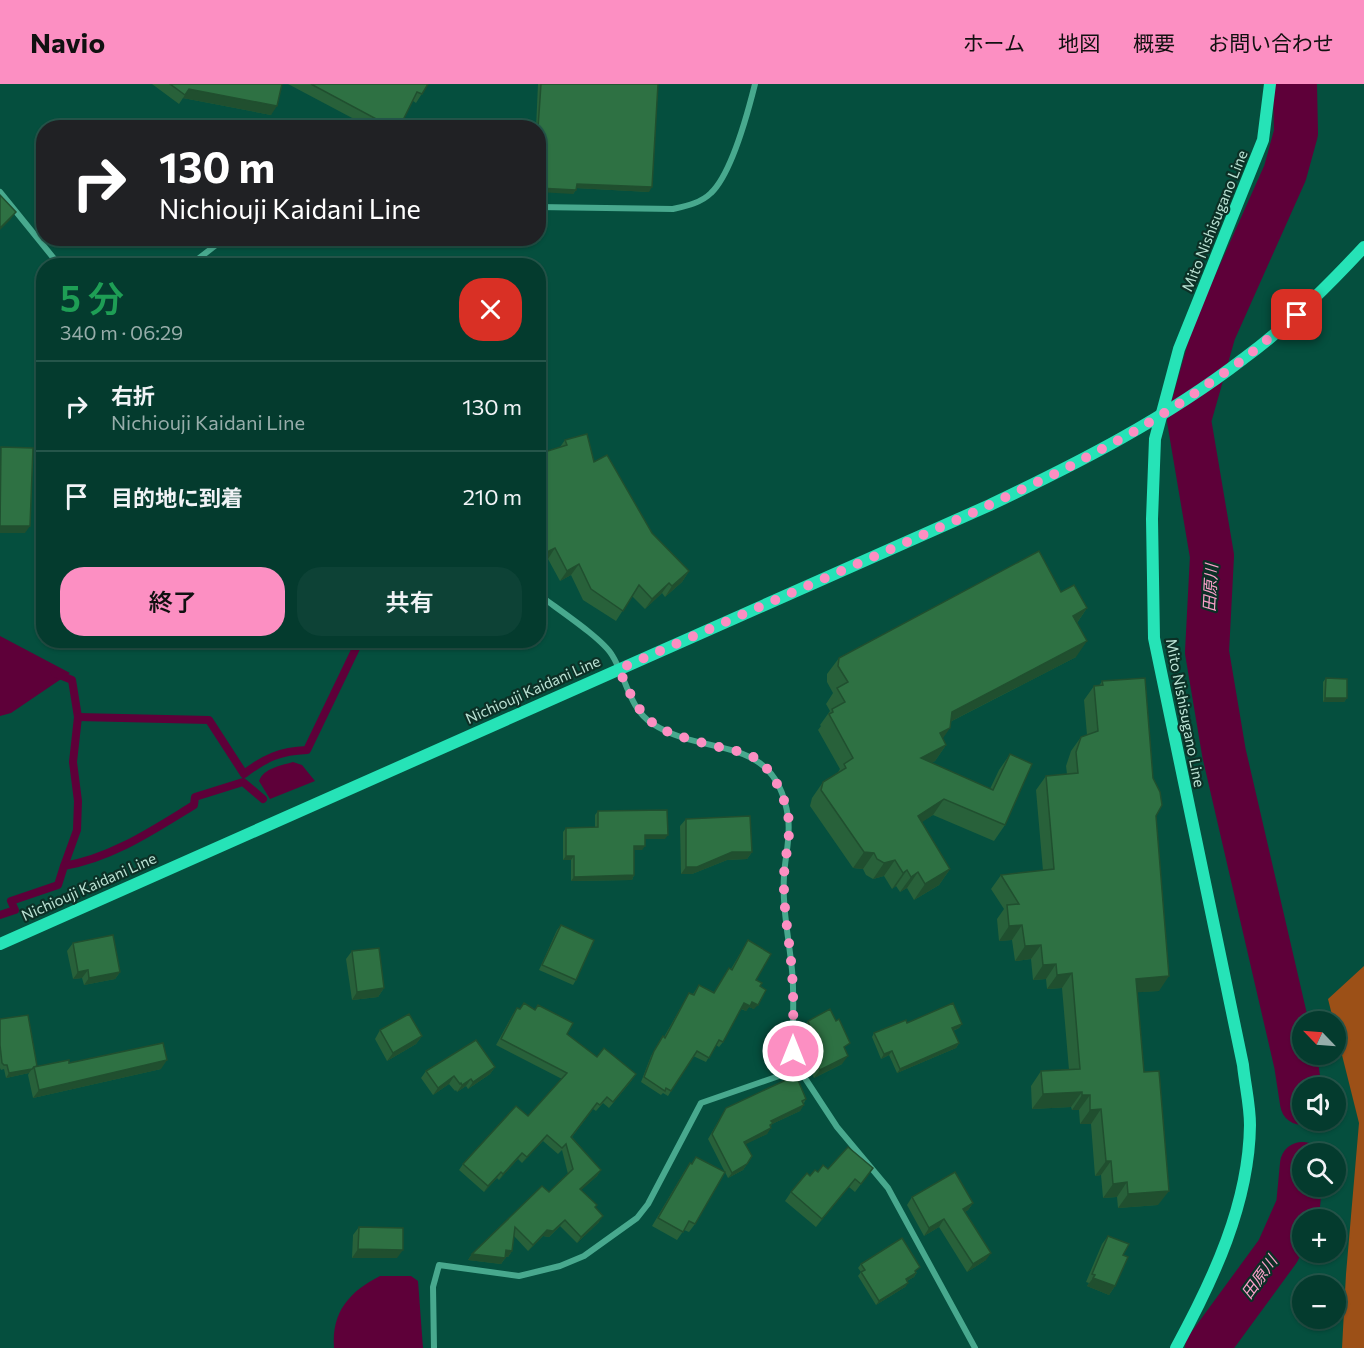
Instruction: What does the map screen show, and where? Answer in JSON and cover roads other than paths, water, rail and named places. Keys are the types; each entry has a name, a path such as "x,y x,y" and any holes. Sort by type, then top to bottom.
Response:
{"main road":[{"name":"Mito Nishisugano Line","path":"1176,1348 1219,1260 1243,1190 1250,1124 1243,1065 1154,638 1152,519 1155,439 1179,349 1263,140 1270,84"},
{"name":"Nichiouji Kaidani Line","path":"0,944 990,505 1065,469 1137,430 1244,359 1297,315 1364,247"}],"street":[{"path":"546,207 673,208 692,205 712,193 727,168 746,122 754,84"},
{"path":"0,192 36,236"},
{"path":"44,246 54,258"},
{"path":"199,258 215,246"},
{"path":"546,600 611,653 630,696 650,723 665,732 758,760 768,771 783,797 788,816 789,837 784,876 785,921 792,972 793,1051 799,1069 837,1127 888,1188 975,1348"},
{"path":"434,1348 433,1287 439,1265 519,1276 560,1266 584,1256 637,1218 648,1204 701,1102 799,1069"}],"waterway":[{"name":"田原川","path":"1295,84 1296,133 1285,173 1214,332 1189,420 1212,556 1207,652 1224,753 1298,1077"},
{"path":"78,717 209,720 244,774 273,756 307,750 356,648"},
{"path":"55,673 72,680 78,717 73,762 78,801 77,830 64,866"},
{"path":"0,915 15,910 11,901 58,885 64,866 99,857 132,842 194,805 195,797 243,782 263,799"},
{"name":"田原川","path":"1207,1348 1278,1251 1298,1206 1299,1197"}]}
